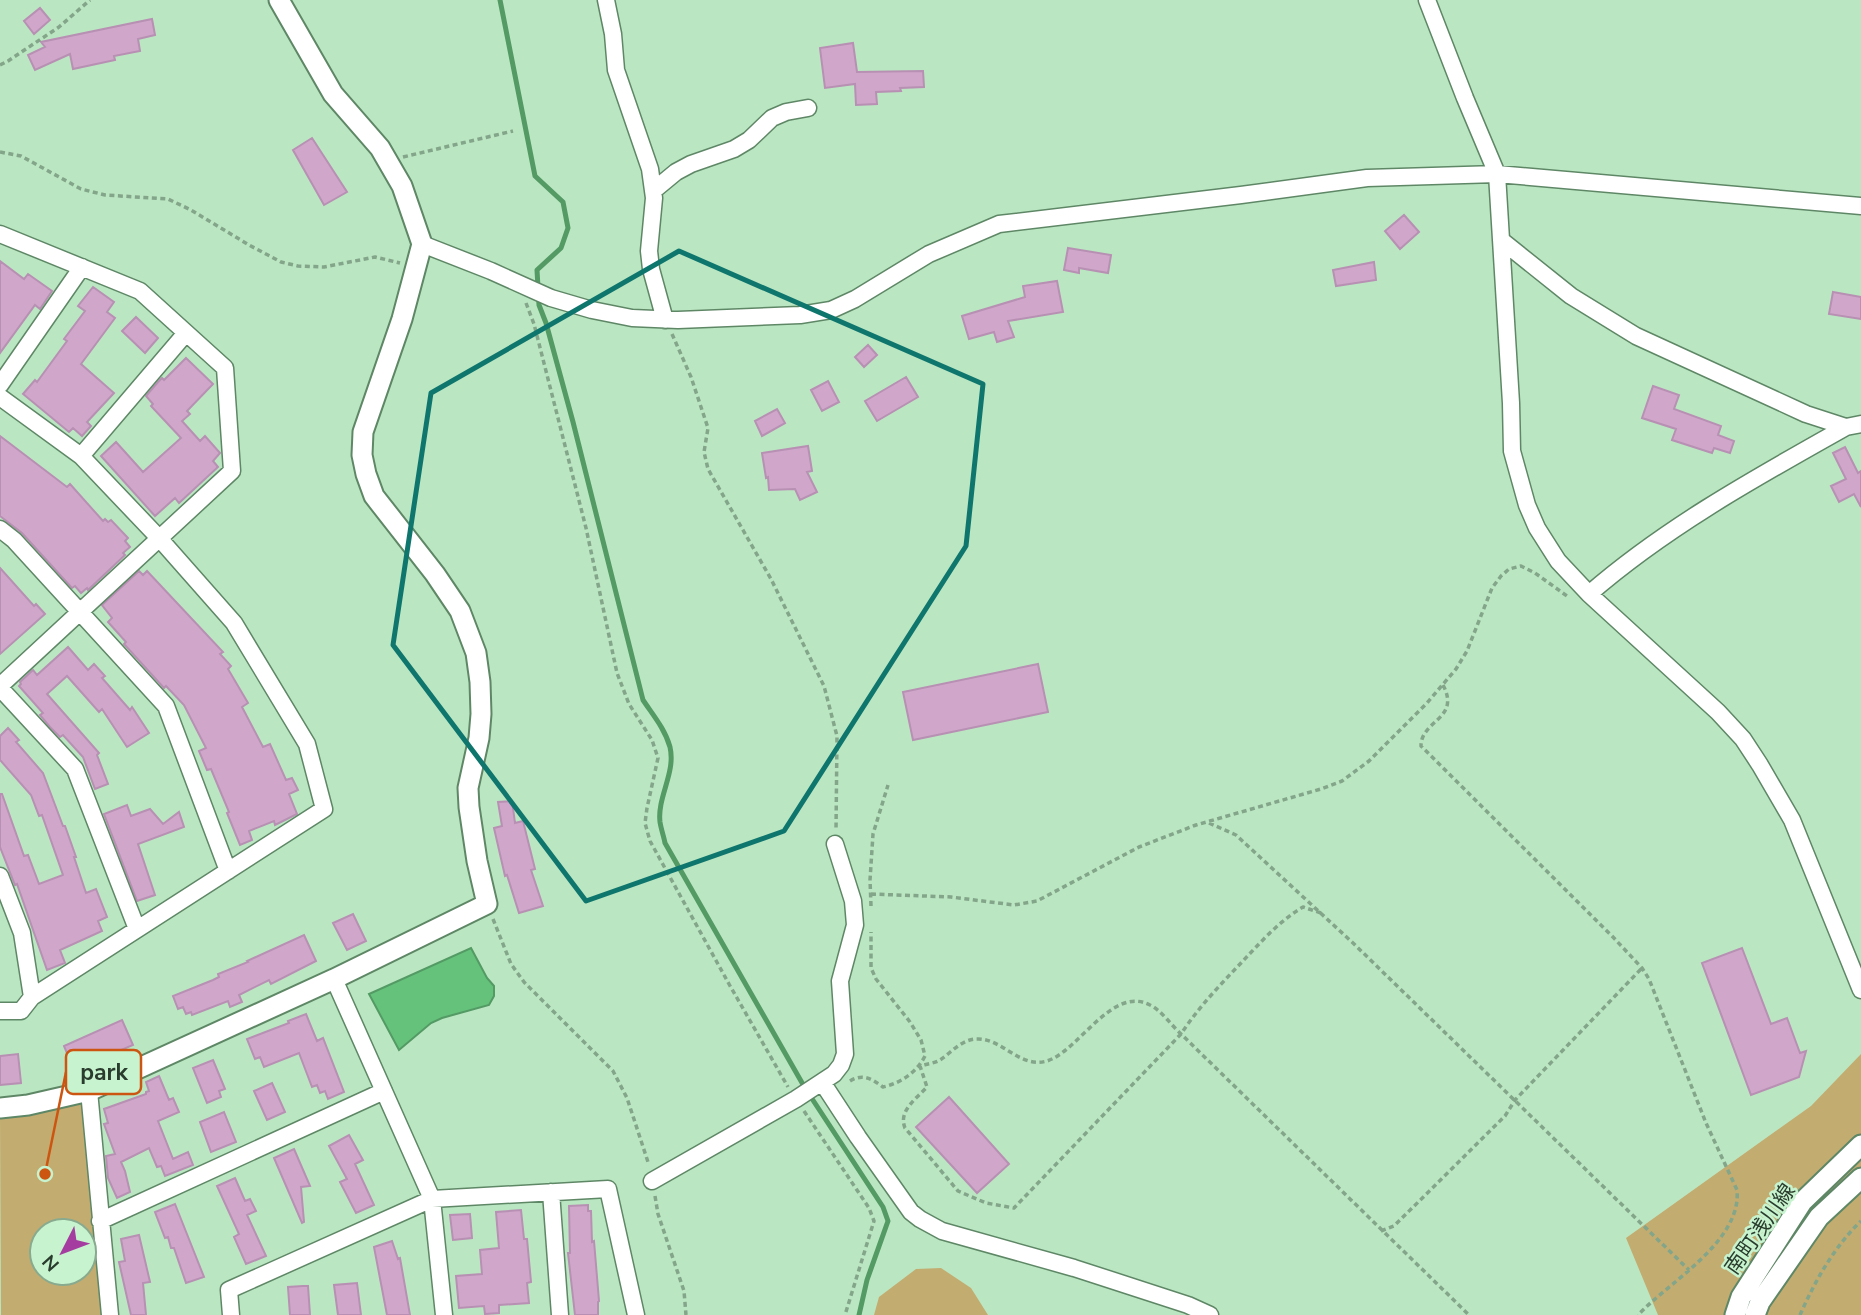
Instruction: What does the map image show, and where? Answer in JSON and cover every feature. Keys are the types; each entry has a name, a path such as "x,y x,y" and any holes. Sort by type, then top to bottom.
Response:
{"street":[{"path":"0,1108 28,1105 89,1091 334,979 487,904 477,861 468,788 479,738 481,714 476,653 460,611 374,496 362,454 363,432 398,331 422,244 402,186 380,148 333,94 279,0"},
{"path":"606,0 613,34 616,70 646,151 650,170 654,211 649,251 651,269 665,320"},
{"path":"1427,0 1497,174 1512,451 1527,505 1537,528 1558,562 1588,594 1718,712 1743,739 1792,820 1861,990"},
{"path":"653,191 676,172 691,164 742,145 772,118 808,108"},
{"path":"422,244 551,298 632,318 665,320 800,315 831,310 855,299 929,254 999,224 1367,178 1497,174 1861,206"},
{"path":"0,234 140,291 225,368 233,471 0,687 75,769 137,929"},
{"path":"1501,240 1571,296 1636,336 1806,414 1854,425"},
{"path":"0,385 82,267"},
{"path":"81,456 186,333"},
{"path":"0,397 81,456 159,538 234,623 307,744 324,809 32,998 21,1011 0,1011"},
{"path":"1588,594 1689,519 1758,477 1854,425"},
{"path":"0,529 15,540 166,706 228,871"},
{"path":"652,1181 796,1100 826,1087 841,1065 845,1054 840,981 855,925 853,901 835,844"},
{"path":"0,876 22,933 32,998"},
{"path":"334,979 432,1199 444,1315"},
{"path":"826,1087 911,1212 920,1219 942,1231 1074,1268 1188,1305 1210,1315"},
{"path":"89,1091 110,1315"},
{"path":"100,1221 384,1091"},
{"name":"南町浅川線","path":"1735,1315 1741,1297 1802,1202 1861,1145"},
{"name":"南町浅川線","path":"1755,1315 1760,1302 1819,1217 1861,1178"},
{"path":"231,1315 229,1290 432,1199 608,1189 636,1315"},
{"path":"551,1192 560,1315"}],"path":[{"path":"0,65 59,27 90,0"},
{"path":"387,161 513,131"},
{"path":"0,152 21,156 81,189 105,195 168,199 281,262 324,267 376,257 415,269"},
{"path":"520,284 534,324 586,528 617,673 628,704 652,740 657,758 645,823 650,841 796,1100 870,1208 874,1221 845,1315"},
{"path":"665,320 691,377 708,428 704,452 708,469 771,579 824,686 836,736 835,844"},
{"path":"871,894 951,897 1014,905 1037,901 1139,847 1207,822 1342,781 1369,761 1456,669 1467,651 1492,588 1509,569 1521,566 1535,573 1571,600"},
{"path":"1443,684 1448,705 1445,712 1423,735 1421,746 1642,968 1649,979 1706,1123 1737,1191 1738,1199 1730,1224 1721,1239 1671,1288 1638,1315"},
{"path":"871,917 873,834 888,785"},
{"path":"1207,822 1236,835 1321,913 1689,1269"},
{"path":"487,904 512,964 524,982 613,1071 627,1098 650,1168 658,1214 684,1291 686,1315"},
{"path":"871,930 870,968 910,1022 921,1040 925,1056 920,1066 927,1087 905,1111 902,1120 905,1128 958,1191 986,1203 1014,1208 1181,1034 1191,1018 1258,945 1290,915 1303,908 1321,913"},
{"path":"1381,1231 1394,1226 1505,1116 1515,1100 1642,968"},
{"path":"826,1087 857,1077 871,1079 883,1087 895,1084 920,1066 938,1061 964,1042 977,1039 990,1041 1016,1056 1035,1062 1046,1061 1058,1055 1113,1008 1126,1002 1144,1002 1152,1005 1469,1315"},
{"path":"1800,1315 1814,1284 1846,1237 1861,1221"}],"highlighted area":[{"path":"679,251 983,384 966,546 784,831 586,901 393,645 431,393"}],"shaded area":[{"path":"471,948 494,986 494,996 489,1005 431,1023 399,1050 369,994"},
{"path":"1861,1054 1861,1315 1658,1315 1626,1238 1811,1106"},
{"path":"83,1098 95,1217 28,1217 28,1287 98,1287 98,1253 104,1315 1,1315 0,1117"},
{"path":"941,1268 971,1288 988,1315 874,1315 879,1297 916,1269"}],"building":[{"path":"40,8 50,20 34,34 24,21"},
{"path":"152,19 155,35 138,39 140,51 114,56 115,60 73,69 70,54 35,70 28,55 45,47 41,42"},
{"path":"853,43 857,72 923,71 924,87 876,92 877,104 856,105 855,84 825,88 820,48"},
{"path":"312,138 347,192 324,205 293,150"},
{"path":"1404,215 1419,232 1400,249 1385,231"},
{"path":"1068,248 1111,255 1108,273 1079,268 1079,273 1064,270"},
{"path":"0,261 24,279 28,274 52,291 40,309 35,305 0,353"},
{"path":"1374,262 1376,280 1336,286 1333,270"},
{"path":"1057,281 1063,312 1008,321 1014,337 997,342 994,332 969,339 962,316 1025,297 1023,286"},
{"path":"93,287 114,302 107,312 115,318 81,364 114,393 87,422 91,426 82,436 73,428 69,432 23,394 35,380 37,382 67,341 64,339 85,311 78,306"},
{"path":"1833,292 1861,297 1861,319 1829,314"},
{"path":"136,317 158,338 145,353 122,331"},
{"path":"868,345 877,355 864,367 855,357"},
{"path":"186,358 213,384 187,411 190,414 182,421 200,441 205,436 220,453 213,461 218,467 179,503 175,498 155,516 101,456 116,442 143,472 181,438 151,406 153,404 146,396"},
{"path":"906,377 918,397 877,421 865,401"},
{"path":"828,381 839,402 822,411 811,390"},
{"path":"1653,386 1679,395 1674,409 1721,426 1718,435 1734,441 1730,453 1714,448 1712,453 1672,440 1676,429 1642,418"},
{"path":"777,409 785,423 762,436 755,421"},
{"path":"0,436 67,487 70,484 103,521 111,520 128,538 125,541 130,547 123,553 125,555 88,590 87,588 81,593 75,586 72,588 22,533 0,516"},
{"path":"808,446 812,471 807,472 817,492 800,500 795,489 769,490 762,453"},
{"path":"1845,447 1858,473 1861,471 1861,507 1854,494 1839,502 1831,486 1846,479 1833,453"},
{"path":"0,568 34,606 36,604 45,614 0,654"},
{"path":"139,571 143,575 147,571 223,652 220,654 231,666 228,669 248,703 242,707 263,747 270,744 286,780 292,778 298,790 289,794 297,814 275,825 274,821 249,831 252,840 240,845 211,769 207,770 199,751 206,748 184,705 166,686 164,688 108,622 112,618 102,605"},
{"path":"68,647 88,670 94,664 105,676 102,678 130,710 132,707 149,733 127,747 102,709 99,712 67,676 47,694 99,753 97,755 108,784 95,789 83,757 63,735 60,737 50,727 40,715 43,713 19,686 33,670 37,675"},
{"path":"1038,664 1048,712 913,740 903,692"},
{"path":"8,728 19,740 16,742 43,773 65,826 86,893 96,889 107,917 98,921 102,931 60,950 65,963 47,970 17,884 15,885 0,847 0,794 24,856 28,855 39,884 63,875 42,815 39,816 31,795 0,760 0,736"},
{"path":"512,801 515,823 523,821 535,869 531,870 543,906 519,913 507,875 505,876 494,828 502,826 498,802"},
{"path":"127,805 131,816 150,809 163,824 179,812 184,827 138,844 155,895 137,901 104,814"},
{"path":"353,914 366,941 347,950 333,923"},
{"path":"304,935 316,961 271,984 269,980 239,995 242,1002 230,1007 228,1001 192,1015 191,1012 186,1014 183,1007 178,1009 173,996 213,980 219,977 218,974"},
{"path":"1742,948 1771,1024 1787,1018 1800,1053 1806,1051 1799,1077 1751,1095 1702,963"},
{"path":"306,1014 317,1041 323,1038 344,1092 328,1099 325,1091 320,1093 317,1085 312,1087 299,1053 264,1067 260,1057 255,1059 247,1039"},
{"path":"122,1020 133,1045 74,1070 64,1046"},
{"path":"18,1054 21,1083 0,1085 0,1056"},
{"path":"213,1060 225,1089 219,1091 221,1097 207,1103 193,1068"},
{"path":"159,1076 169,1100 173,1098 179,1112 158,1121 173,1159 188,1152 193,1165 165,1176 161,1166 157,1167 149,1148 121,1162 130,1192 117,1198 108,1178 106,1156 115,1154 104,1124 108,1123 104,1109 146,1094 149,1091 146,1082"},
{"path":"272,1083 285,1112 267,1120 254,1091"},
{"path":"949,1097 1009,1164 977,1193 916,1127"},
{"path":"224,1112 236,1142 211,1152 200,1122"},
{"path":"349,1135 363,1160 355,1164 374,1205 356,1213 340,1182 347,1179 329,1146"},
{"path":"294,1149 310,1186 301,1187 302,1223 274,1158"},
{"path":"235,1178 245,1201 250,1199 256,1211 247,1215 266,1256 246,1264 234,1237 239,1234 217,1186"},
{"path":"175,1204 204,1277 186,1283 174,1248 171,1248 168,1237 165,1238 155,1212"},
{"path":"588,1205 588,1211 591,1211 592,1242 594,1241 598,1315 575,1315 568,1253 569,1206"},
{"path":"521,1210 531,1282 527,1283 529,1303 499,1305 499,1313 485,1314 484,1306 459,1308 456,1276 482,1274 480,1250 499,1248 496,1212"},
{"path":"470,1214 472,1238 453,1240 450,1215"},
{"path":"139,1235 150,1282 143,1283 146,1315 131,1315 119,1262 125,1261 121,1239"},
{"path":"392,1241 398,1259 400,1258 410,1315 387,1315 374,1247"},
{"path":"357,1283 361,1315 338,1315 334,1285"},
{"path":"308,1286 310,1315 290,1315 288,1287"}],"waterway":[{"path":"500,0 535,176 563,202 568,228 561,248 537,270 539,305 573,422 643,700 662,728 670,747 671,766 660,813 665,843 805,1088 883,1207 888,1221 867,1280 859,1315"}],"place":[{"name":"park","path":"45,1174"}]}
